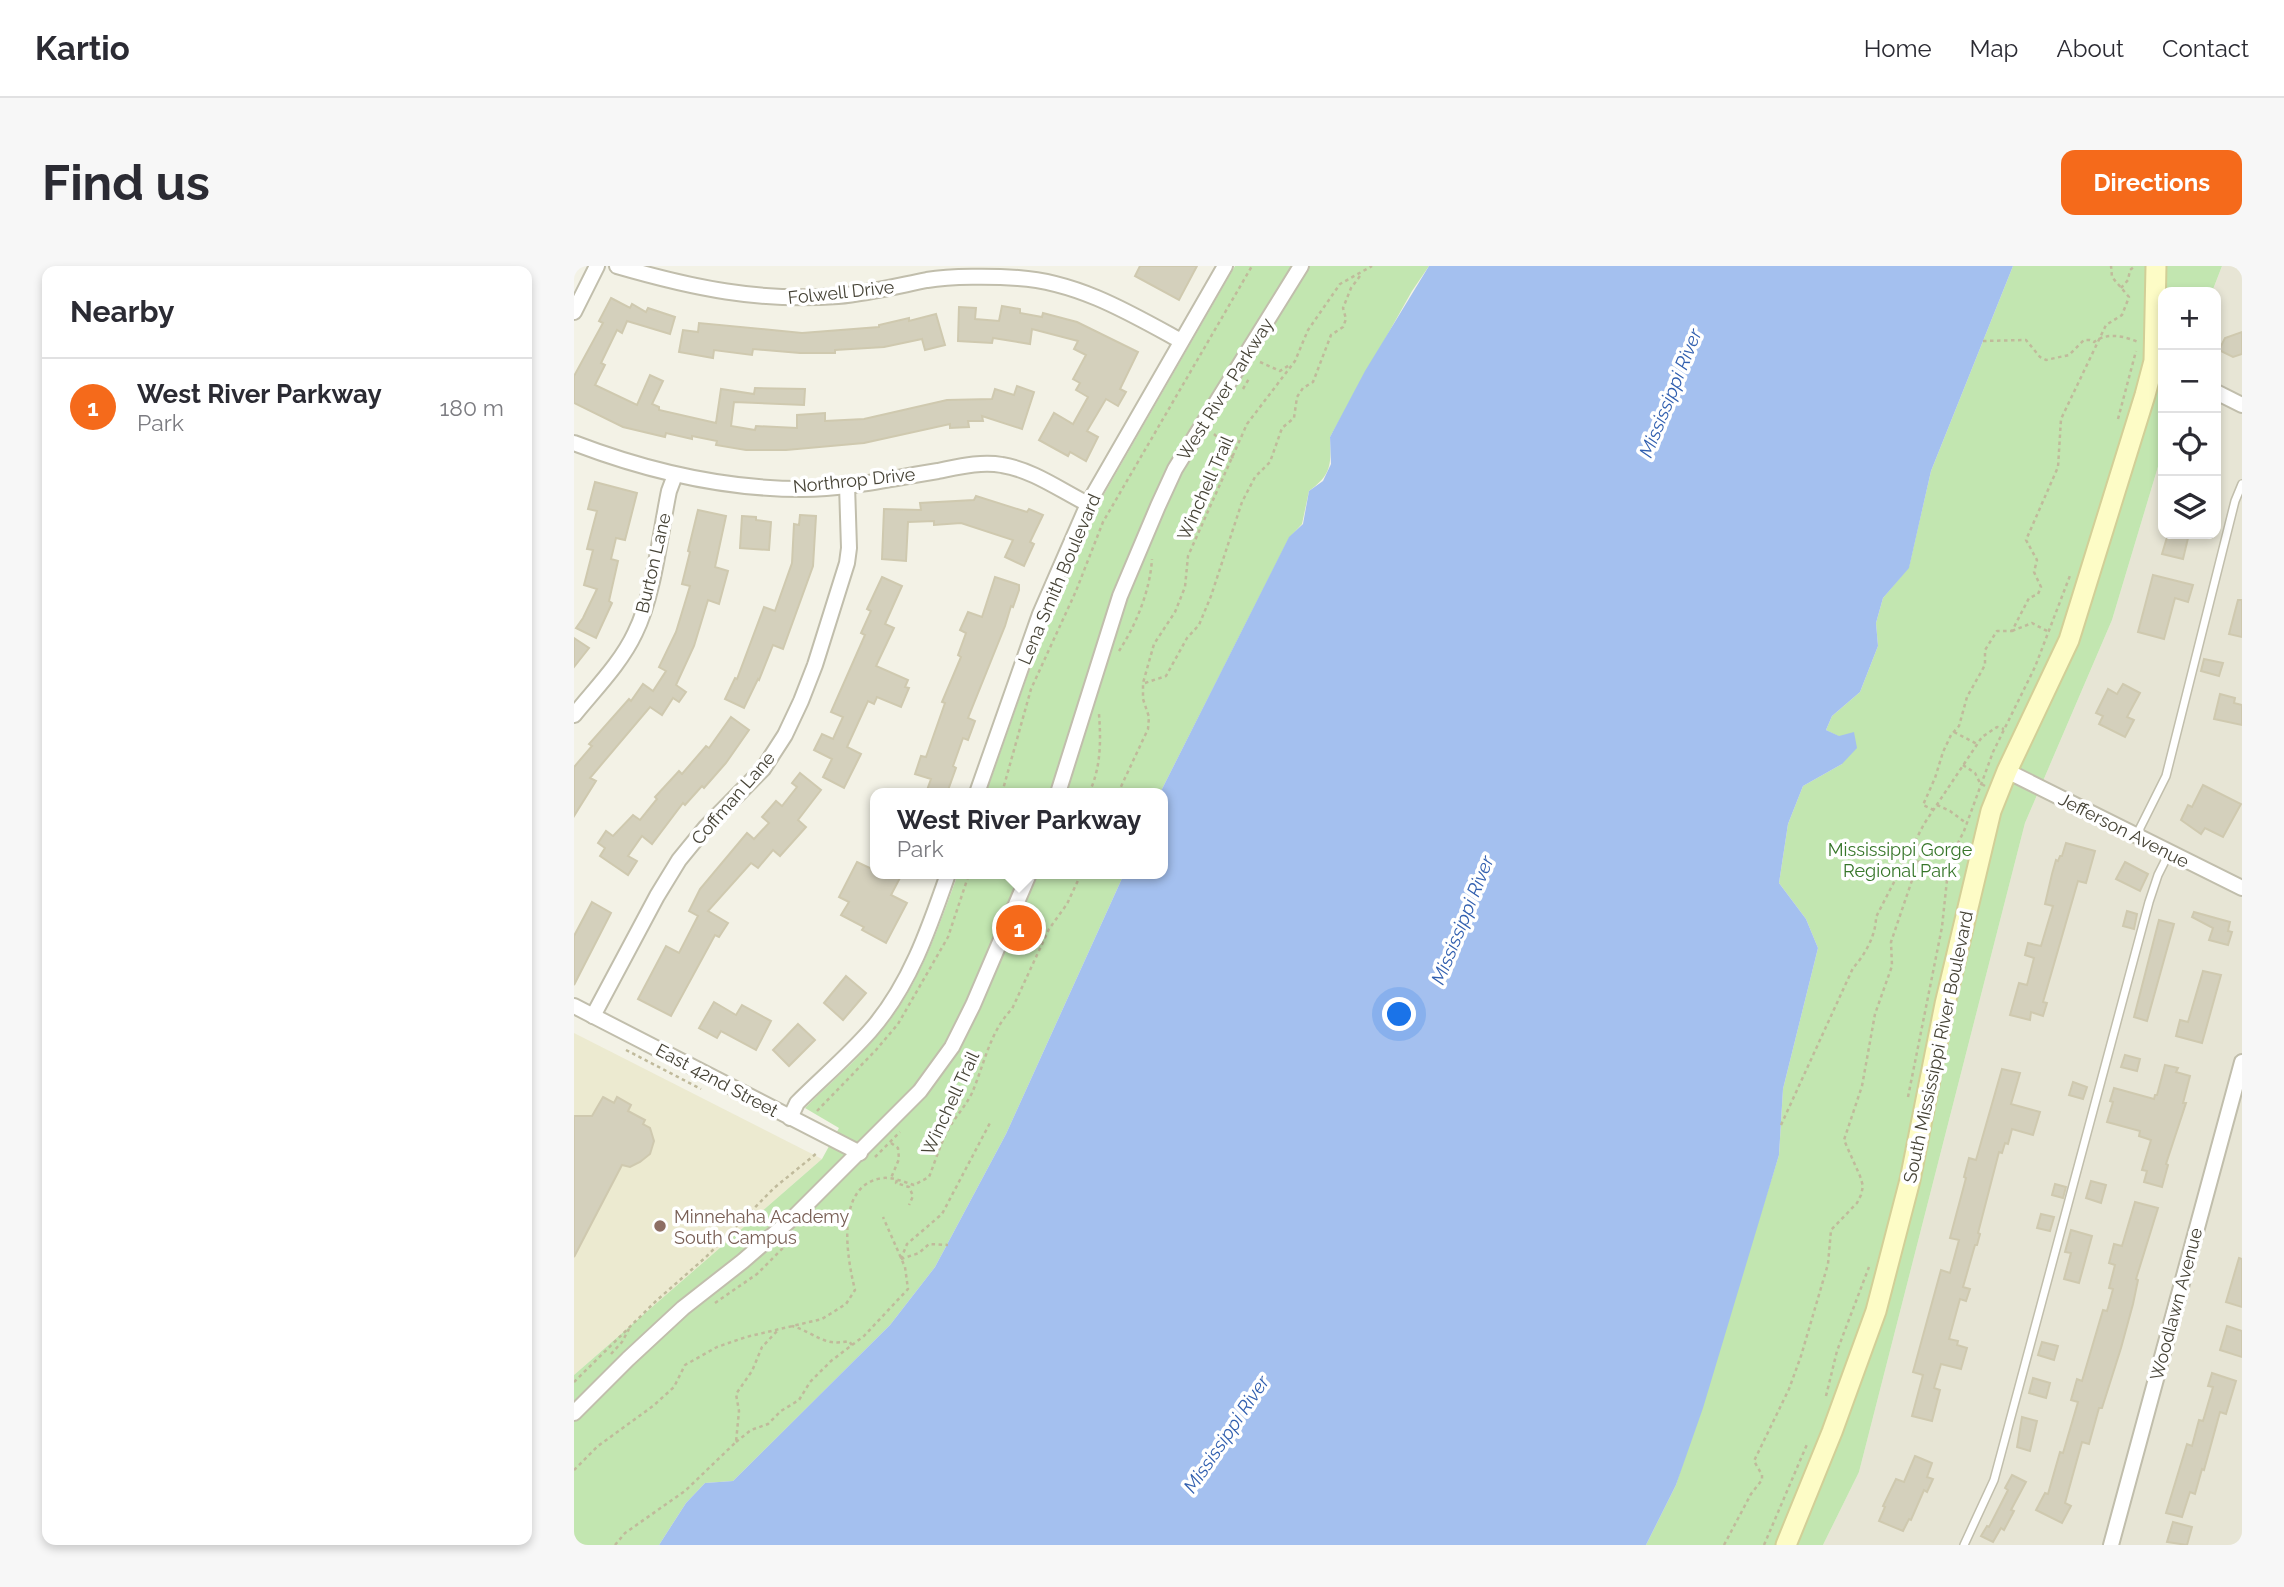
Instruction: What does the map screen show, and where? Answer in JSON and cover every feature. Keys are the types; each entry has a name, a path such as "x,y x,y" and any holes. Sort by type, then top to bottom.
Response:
{"street":[{"path":"574,312 597,266"},
{"name":"Folwell Drive","path":"617,266 720,292 775,298 837,296 887,290 928,273 1019,278 1059,285 1102,299 1181,341"},
{"name":"Lena Smith Boulevard","path":"979,788 1040,614 1088,504 1225,266"},
{"name":"West River Parkway","path":"1060,788 1120,596 1175,469 1301,266"},
{"name":"South Mississippi River Boulevard","path":"2156,271 2158,352"},
{"name":"South Mississippi River Boulevard","path":"1786,1545 1832,1432 1876,1311 1910,1180 1945,1004 1984,834 2007,771 2068,640 2158,367"},
{"path":"2221,394 2242,405"},
{"name":"Northrop Drive","path":"574,443 612,458 675,475 744,485 803,489 847,485 970,465 1000,464 1026,472 1088,504"},
{"name":"Burton Lane","path":"574,715 619,659 635,634 646,607 669,491 675,475"},
{"name":"Coffman Lane","path":"593,1016 679,860 706,827 763,769 785,735 802,701 847,563 847,485"},
{"name":"Jefferson Avenue","path":"2007,771 2242,888"},
{"path":"790,1118 797,1103 872,1030 900,988 922,948 946,879"},
{"path":"574,1413 683,1308 796,1214 920,1091 952,1048 1027,879"},
{"name":"East 42nd Street","path":"574,1006 860,1153"},
{"name":"Woodlawn Avenue","path":"2111,1545 2242,1062"}],"lane":[{"path":"2136,836 2166,776 2235,500 2242,484"},
{"path":"1964,1545 1994,1480 2149,902 2169,853"}],"path":[{"path":"1003,788 1031,689 1076,591 1103,522 1252,266"},
{"name":"Winchell Trail","path":"1120,788 1148,729 1149,717 1143,699 1143,684 1154,643 1175,612 1185,587 1188,556 1247,424 1295,361 1308,330 1340,284 1372,266"},
{"path":"2012,631 2029,598 2038,594 2041,587 2034,572 2037,559 2026,540 2058,467 2061,419 2106,326 2126,309 2129,297 2112,277 2111,266"},
{"path":"2121,288 2135,266"},
{"path":"1143,684 1166,676 1187,638 1199,625 1242,502 1255,477 1270,462 1282,428 1294,418 1297,397 1303,388 1313,382 1331,335 1343,327 1346,319 1343,308 1351,288 1362,274"},
{"path":"1983,341 2026,341 2046,360 2069,355 2084,340 2094,342 2101,337 2125,336 2138,342"},
{"path":"1265,352 1259,362 1280,371 1295,361"},
{"path":"1240,394 1253,372"},
{"path":"1217,429 1214,435 1229,448 1233,459"},
{"path":"1116,654 1127,639 1139,609 1151,573 1152,556"},
{"path":"1934,810 1923,805 1936,778 1943,752 1959,726 1966,697 1985,665 1985,650 1997,631 2012,631 2032,623 2049,632"},
{"path":"1092,788 1100,745 1098,711"},
{"path":"1781,1125 1853,968 1876,927 1876,917 1914,843 1937,804 1988,731 1997,727 2004,729"},
{"path":"1954,732 1978,744"},
{"path":"1963,765 1975,773 1980,783"},
{"path":"1937,804 1966,823"},
{"path":"1724,1545 1751,1494 1762,1480 1754,1461 1789,1390 1801,1356 1828,1264 1831,1230 1857,1203 1861,1195 1863,1186 1860,1176 1844,1140 1862,1086 1875,1014 1892,966 1891,942 1923,848 1914,843"},
{"name":"Winchell Trail","path":"891,1178 914,1185 929,1177 948,1130 973,1090 981,1063 1004,1017 1012,1009 1049,929 1067,904 1079,879"},
{"path":"901,1259 907,1244 942,1214 991,1121"},
{"path":"574,1470 598,1446 653,1406 674,1387 685,1366 718,1347 746,1336 822,1319 846,1304 855,1290 847,1257 847,1219 856,1196 867,1183 891,1178 899,1159 898,1148 891,1143"},
{"path":"574,1382 775,1188 817,1153"},
{"path":"897,1180 896,1183 909,1186 913,1196 909,1205"},
{"path":"615,1545 625,1533 685,1492 751,1430 768,1424 781,1410 799,1400 810,1382 831,1361 864,1336 908,1289 901,1259 883,1217"},
{"path":"901,1259 919,1253 929,1244 948,1245"},
{"path":"605,1361 622,1342 630,1326"},
{"path":"792,1326 803,1329 823,1342 836,1344 849,1340 852,1345"},
{"path":"736,1442 736,1394 752,1371 762,1347 779,1329"}],"shaded area":[{"path":"2222,266 2242,266 2242,1545 1823,1545 1859,1472 2025,823 2112,620 2158,467 2158,539 2221,539 2221,287 2214,287"},
{"name":"Minnehaha Academy South Campus","path":"574,1033 822,1159 574,1375"}],"green space":[{"path":"1235,266 1429,266 1412,291 1330,437 1330,462 1326,474 1309,491 1302,524 1289,538 1163,788 988,788 1048,617 1096,508"},
{"name":"Mississippi Gorge Regional Park","path":"2013,266 2222,266 2214,287 2158,287 2158,467 2112,620 2025,823 1859,1472 1823,1545 1646,1545 1676,1485 1779,1155 1783,1089 1818,948 1806,919 1779,883 1788,824 1803,786 1842,764 1838,736 1826,730 1832,716 1860,692 1878,646 1876,623 1883,598 1909,567 1931,471"},
{"path":"956,879 1122,879 1006,1134 935,1267 890,1325 733,1481 705,1483 686,1503 659,1545 574,1545 574,1375 822,1159 839,1128 805,1108 869,1046 891,1018 915,980"}],"water":[{"name":"Mississippi River","path":"1429,266 2013,266 1931,471 1909,568 1883,598 1876,623 1878,646 1860,692 1832,716 1826,730 1839,736 1854,732 1857,748 1842,764 1803,786 1788,824 1779,883 1806,919 1818,948 1783,1089 1779,1155 1703,1408 1676,1485 1646,1545 659,1545 686,1503 705,1483 733,1481 890,1325 935,1267 1006,1134 1122,879 1168,879 1168,788 1163,788 1289,537 1303,524 1309,491 1323,481 1331,464 1330,437 1365,371"}],"building":[{"path":"1140,266 1197,266 1179,300 1135,276"},
{"path":"611,298 630,308 632,304 646,312 648,308 675,317 670,334 627,321 622,333 617,330 601,363 605,365 595,385 637,405 650,375 663,381 652,404 659,407 659,410 716,423 721,389 754,394 755,388 805,389 804,405 734,402 731,426 755,430 756,426 797,428 797,415 825,413 825,421 864,419 947,400 992,399 995,389 1014,395 1017,386 1034,392 1022,429 982,416 983,421 968,421 969,427 950,428 950,424 864,443 786,450 746,450 716,445 717,441 692,436 692,439 666,433 665,437 623,427 574,403 574,376 603,323 599,321"},
{"path":"1002,306 1020,309 1020,313 1042,317 1043,313 1077,322 1138,352 1120,389 1126,392 1118,406 1106,399 1087,431 1098,437 1086,461 1070,452 1068,456 1039,440 1054,413 1073,424 1088,397 1076,390 1080,383 1073,379 1086,355 1074,349 1078,341 1032,329 1030,344 993,338 992,343 958,341 959,307 976,308 975,319 999,321"},
{"path":"936,314 945,345 925,350 922,339 884,347 835,350 835,353 753,349 752,355 714,350 713,358 679,352 683,330 698,332 699,323 802,333 879,327 909,318 909,321"},
{"path":"2242,332 2242,354 2233,357 2221,351 2225,338"},
{"path":"595,482 637,493 625,540 616,538 611,559 618,561 609,601 612,603 596,638 576,628 597,589 584,585 593,550 587,549 597,511 588,509"},
{"path":"976,496 1043,515 1030,542 1034,544 1024,566 1005,557 1013,540 961,523 934,525 934,521 908,522 906,561 882,559 884,509 921,510 920,503 974,500"},
{"path":"698,510 726,516 715,567 728,571 719,604 708,600 694,646 676,685 686,692 679,702 673,698 662,715 650,707 590,778 596,781 574,816 574,767 592,746 589,744 629,699 631,701 643,684 653,691 666,671 659,667 676,632 690,586 682,584"},
{"path":"800,515 816,516 813,566 783,649 773,645 744,708 725,699 735,678 737,679 764,607 775,611 792,563 794,524 799,525"},
{"path":"742,516 771,522 769,550 740,548"},
{"path":"2166,539 2188,539 2183,559 2162,554"},
{"path":"2153,575 2193,585 2188,602 2175,598 2164,639 2138,632"},
{"path":"882,577 902,586 885,624 894,628 876,666 908,680 905,687 909,688 901,707 877,697 874,704 868,701 847,747 861,754 844,788 823,777 832,759 814,750 822,734 833,739 843,717 831,712 865,635 861,633 871,611 867,609"},
{"path":"995,577 1019,585 1013,607 1011,606 968,718 975,721 968,740 963,738 949,788 928,788 931,779 915,774 921,756 926,757 945,703 942,702 961,657 958,655 966,633 960,630 968,612 982,617"},
{"path":"2238,600 2242,600 2242,637 2229,634"},
{"path":"574,638 589,648 574,667"},
{"path":"2204,659 2223,663 2219,676 2201,671"},
{"path":"2123,684 2140,693 2127,717 2134,720 2125,737 2099,724 2103,716 2096,713 2108,689 2117,694"},
{"path":"2220,694 2235,698 2234,703 2242,705 2242,725 2214,719"},
{"path":"731,717 749,730 726,763 704,788 702,786 685,805 683,803 652,844 642,836 628,856 637,861 628,875 600,856 605,848 598,843 606,831 613,836 633,815 640,820 657,799 655,797 679,771 682,774 706,746 709,748"},
{"path":"800,773 821,790 798,820 806,827 780,856 773,850 758,868 751,863 708,911 728,923 719,937 715,935 671,1016 638,999 666,946 679,953 698,916 689,911 700,889 747,833 754,839 769,823 762,817 776,801 782,806 797,787 792,783"},
{"path":"2203,785 2241,804 2223,837 2205,828 2201,834 2181,820 2188,805 2192,807"},
{"path":"2066,843 2095,851 2086,883 2078,881 2043,1002 2047,1003 2043,1016 2031,1012 2030,1020 2010,1015 2019,983 2027,985 2034,958 2025,955 2028,943 2041,946 2053,906 2045,904 2052,874 2056,860 2062,856"},
{"path":"857,862 870,868 870,879 899,879 891,895 907,903 886,943 841,915 849,902 839,897"},
{"path":"2125,862 2148,874 2140,891 2116,879"},
{"path":"592,902 611,913 574,985 574,936"},
{"path":"2127,911 2137,914 2134,929 2123,926"},
{"path":"2194,912 2230,922 2228,931 2232,932 2228,945 2209,940 2213,928 2192,917"},
{"path":"2159,920 2174,924 2147,1021 2134,1017"},
{"path":"2203,971 2221,975 2202,1043 2176,1036 2180,1020 2188,1022"},
{"path":"846,976 866,993 843,1020 824,1003"},
{"path":"714,1002 736,1015 742,1005 771,1021 756,1050 721,1031 717,1038 699,1028"},
{"path":"798,1024 815,1040 789,1066 773,1050"},
{"path":"2125,1055 2140,1059 2137,1071 2121,1067"},
{"path":"2165,1065 2178,1068 2176,1072 2190,1076 2183,1103 2186,1103 2166,1164 2168,1165 2162,1187 2144,1182 2147,1171 2142,1170 2151,1140 2139,1136 2140,1131 2107,1122 2114,1088 2154,1099"},
{"path":"2002,1069 2020,1073 2011,1104 2040,1112 2033,1135 2012,1129 2008,1144 2005,1143 2002,1153 1999,1152 1978,1233 1980,1234 1963,1287 1970,1289 1966,1301 1960,1299 1949,1339 1958,1341 1957,1345 1967,1348 1961,1369 1941,1364 1934,1388 1940,1390 1932,1421 1912,1416 1923,1375 1913,1372 1941,1270 1950,1273 1959,1240 1950,1238 1966,1178 1964,1177 1969,1158 1976,1160"},
{"path":"2073,1082 2087,1087 2083,1099 2069,1095"},
{"path":"603,1097 614,1103 617,1097 631,1105 628,1111 645,1120 643,1124 650,1128 654,1141 650,1154 640,1162 630,1167 622,1165 574,1257 574,1116 592,1116"},
{"path":"2091,1181 2106,1185 2101,1203 2086,1198"},
{"path":"2055,1184 2066,1187 2063,1198 2052,1195"},
{"path":"2135,1202 2158,1208 2136,1279 2138,1280 2133,1304 2121,1348 2089,1444 2082,1442 2065,1503 2071,1506 2062,1523 2036,1510 2045,1493 2048,1494 2060,1452 2063,1453 2078,1402 2071,1400 2077,1379 2082,1381 2103,1310 2107,1311 2113,1289 2109,1288 2115,1265 2109,1263 2114,1244 2122,1246"},
{"path":"2041,1214 2054,1217 2050,1231 2037,1228"},
{"path":"2071,1230 2092,1236 2079,1283 2064,1279 2071,1253 2065,1252"},
{"path":"2239,1258 2242,1259 2242,1307 2226,1302"},
{"path":"2227,1326 2242,1331 2242,1357 2220,1350"},
{"path":"2042,1342 2058,1346 2054,1360 2038,1355"},
{"path":"2212,1373 2236,1381 2226,1414 2220,1412 2204,1470 2202,1469 2195,1494 2190,1492 2182,1517 2166,1513 2187,1444 2192,1446 2199,1420 2203,1421 2213,1387 2208,1386"},
{"path":"2033,1378 2050,1383 2046,1398 2029,1393"},
{"path":"2022,1417 2037,1421 2030,1451 2017,1447"},
{"path":"1915,1456 1932,1463 1927,1477 1933,1479 1927,1492 1924,1490 1911,1520 1909,1519 1903,1531 1879,1521 1896,1479 1904,1482"},
{"path":"2012,1475 2026,1482 2004,1530 2001,1528 1993,1542 1981,1536 1987,1526 1989,1527 2008,1490 2005,1488"},
{"path":"2173,1522 2192,1527 2187,1545 2167,1542"}],"place":[{"name":"West River Parkway","path":"1019,928"},
{"name":"Minnehaha Academy South Campus","path":"660,1226"}]}
